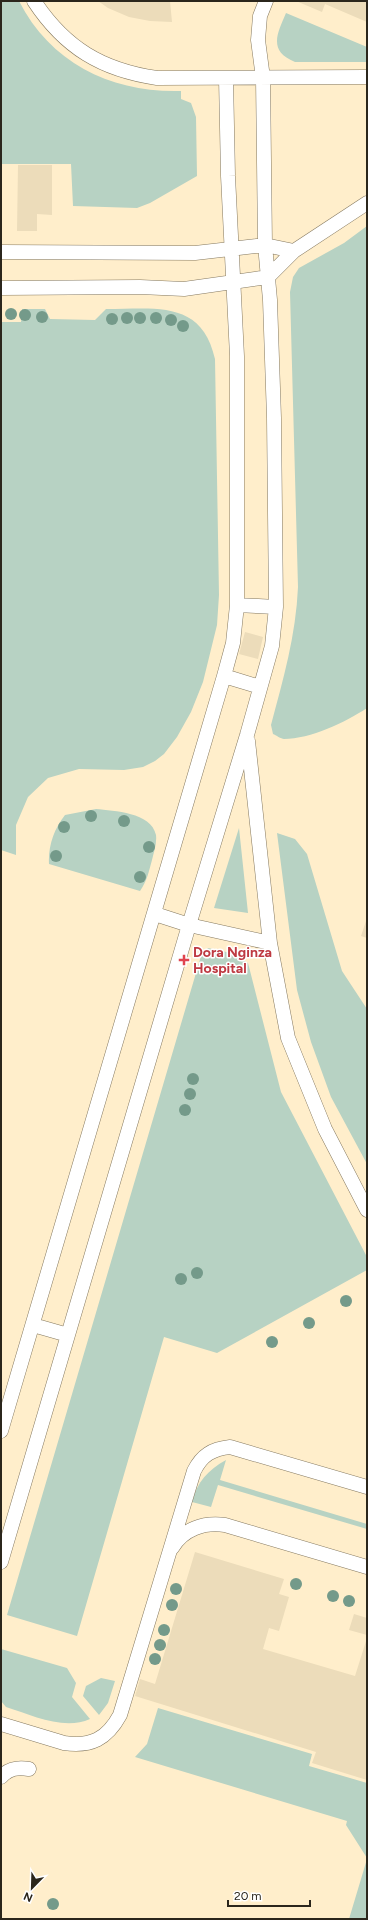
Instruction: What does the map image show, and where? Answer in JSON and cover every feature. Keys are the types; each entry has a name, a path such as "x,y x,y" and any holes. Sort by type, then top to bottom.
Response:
{"lane":[{"path":"34,1 59,33 76,48 94,60 114,69 136,75 157,78 367,76"},
{"path":"1,1562 189,925 247,735 272,646 276,607 274,418 268,277 265,245 263,78 258,40 260,16 266,1"},
{"path":"1,1431 155,914 233,643 236,605 237,356 232,282 226,78"},
{"path":"1,288 140,287 184,289 268,277 294,251 367,202"},
{"path":"1,252 195,253 265,245 294,251"},
{"path":"236,605 276,607"},
{"path":"224,676 260,687"},
{"path":"247,735 270,943 288,1038 325,1129 367,1210"},
{"path":"155,914 189,925 270,943"},
{"path":"33,1325 68,1335"},
{"path":"1,1724 74,1745 85,1744 96,1740 108,1732 120,1715 194,1471 204,1456 221,1448 230,1447 367,1487"},
{"path":"169,1553 174,1544 193,1529 214,1524 225,1524 367,1567"},
{"path":"1,1777 8,1770 15,1768 29,1770"}],"shaded area":[{"name":"Dora Nginza Hospital","path":"1,1 367,1 367,1919 1,1919"}],"green space":[{"path":"1,1 19,1 32,23 48,42 66,58 86,70 108,80 132,87 181,91 181,99 191,103 196,117 197,176 150,203 137,208 73,206 71,164 1,164"},
{"path":"286,13 367,47 367,62 295,62 286,58 281,53 277,41"},
{"path":"367,226 367,708 349,719 327,729 305,736 283,739 273,734 271,725 292,640 298,587 290,292 293,277 299,268 344,243"},
{"path":"22,309 45,309 50,319 95,320 106,309 158,309 174,312 187,317 199,326 209,340 215,359 219,595 217,625 203,682 191,712 177,737 164,754 155,761 143,767 124,770 79,769 48,778 28,797 16,825 16,855 1,850 1,322 21,322"},
{"path":"96,809 131,814 140,817 153,827 156,835 155,848 148,876 140,891 49,864 52,838 65,815"},
{"path":"239,828 248,913 214,908"},
{"path":"277,833 295,839 307,854 342,971 367,1009 367,1164 331,1097 311,1042 297,990"},
{"path":"208,948 231,953 248,963 281,1092 367,1257 367,1270 217,1353 164,1337 77,1636 7,1615 201,956"},
{"path":"226,1460 220,1480 367,1524 367,1529 218,1485 211,1507 192,1502 197,1488 204,1477"},
{"path":"1,1649 67,1668 76,1683 72,1697 90,1719 80,1722 59,1723 6,1707 1,1701"},
{"path":"101,1678 115,1681 108,1703 99,1715 83,1696 86,1686"},
{"path":"158,1708 312,1754 309,1766 367,1783 367,1858 346,1825 347,1821 135,1757 147,1744"},
{"path":"367,1859 367,1919 349,1919"}],"building":[{"path":"98,1 170,1 172,22 150,21 129,17 108,8"},
{"path":"296,1 367,1 367,22 325,4 322,12"},
{"path":"18,165 52,165 52,215 37,214 37,231 17,231"},
{"path":"245,632 263,637 258,659 239,654"},
{"path":"367,918 367,938 361,936"},
{"path":"195,1552 284,1579 279,1594 289,1597 279,1631 269,1628 263,1649 355,1676 367,1638 367,1780 312,1763 316,1752 135,1696 140,1679 155,1684"},
{"path":"354,1614 367,1618 367,1635 349,1630"}],"place":[{"name":"Dora Nginza Hospital","path":"184,960"}]}
